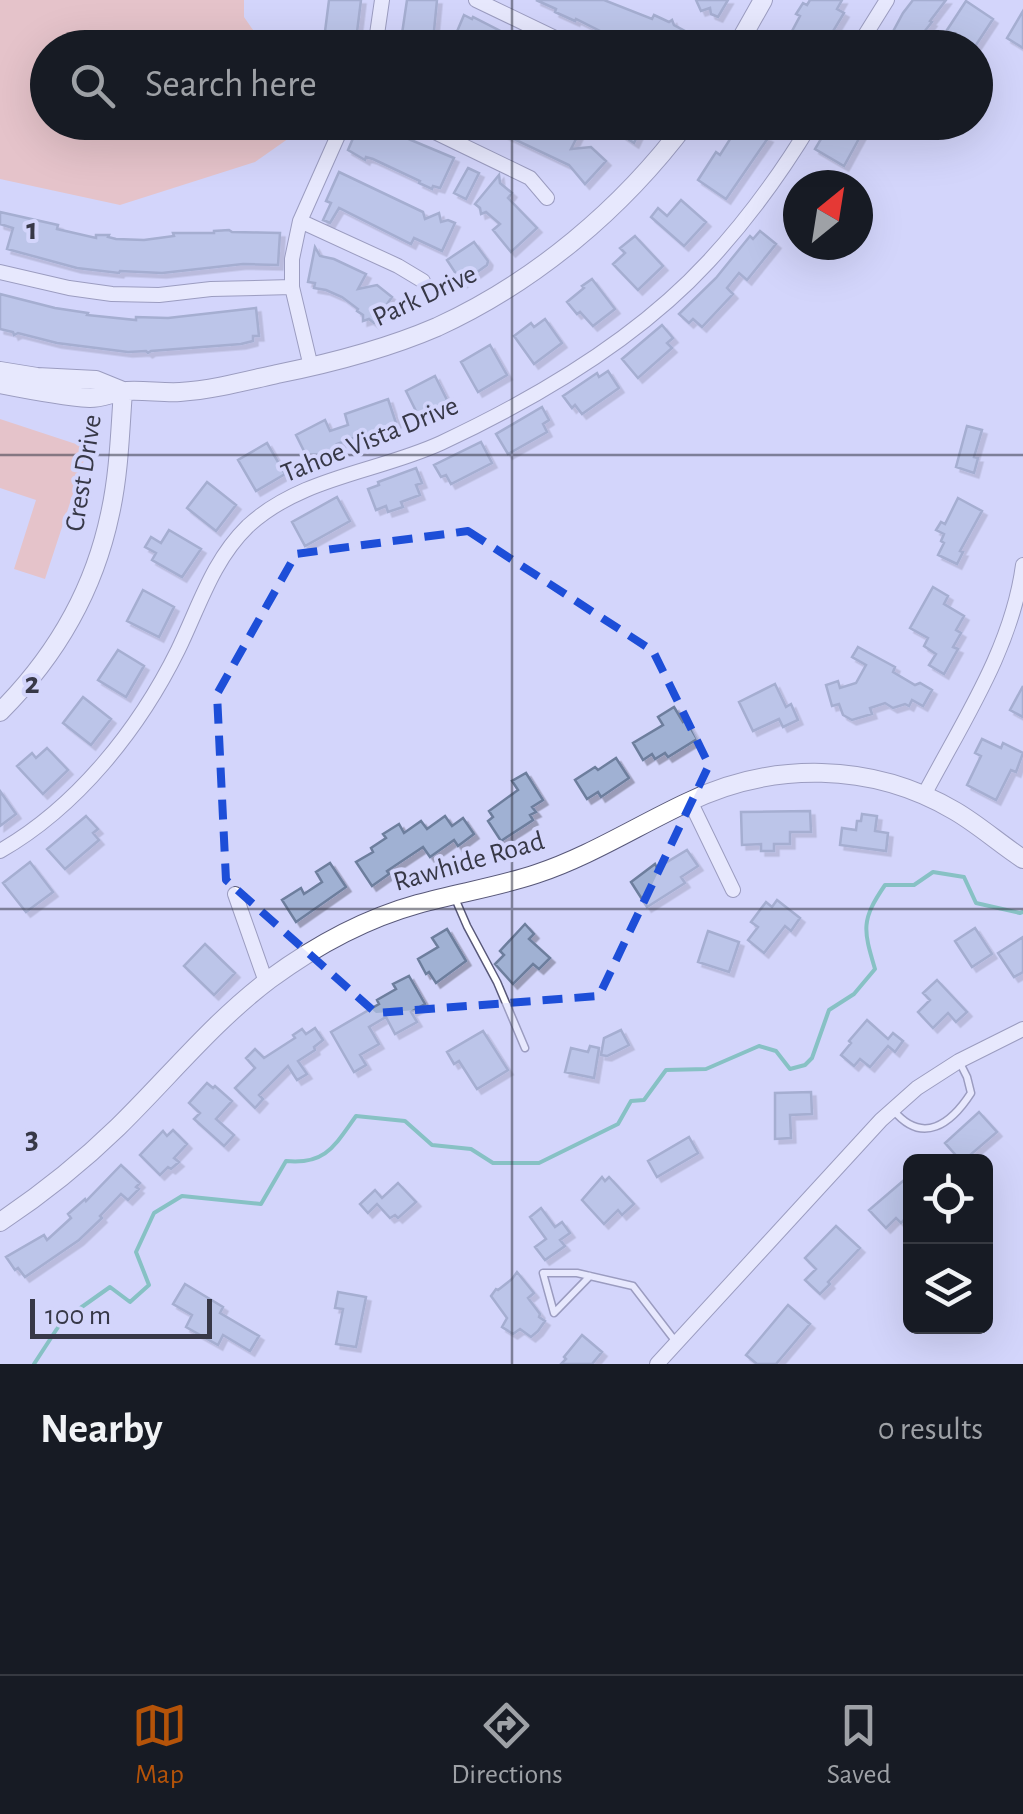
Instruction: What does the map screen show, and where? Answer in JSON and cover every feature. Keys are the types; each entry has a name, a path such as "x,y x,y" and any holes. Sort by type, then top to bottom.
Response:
{"street":[{"path":"378,30 382,0"},
{"path":"476,0 538,30"},
{"path":"746,30 763,0"},
{"path":"868,30 887,0"},
{"path":"312,367 292,287 292,259 300,220 336,140"},
{"path":"451,140 530,178 547,198"},
{"name":"Park Drive","path":"0,384 95,398 123,391 182,392 312,367 382,348 438,326 534,271 625,195 674,140"},
{"name":"Tahoe Vista Drive","path":"0,851 75,794 110,754 160,682 228,548 251,524 295,494 438,444 592,358 654,312 706,264 750,213 801,140"},
{"path":"300,220 423,281"},
{"path":"0,272 112,294 292,287"},
{"name":"Park Drive","path":"0,372 96,380 123,391"},
{"name":"Crest Drive","path":"0,712 54,648 79,605 95,565 110,514 123,391"},
{"path":"924,795 996,660 1012,622 1023,565"},
{"name":"Rawhide Road","path":"0,1222 93,1151 234,1010 313,950 364,924 417,904 514,881 558,866 720,788 754,779 815,772 864,777 924,795 957,812 1019,856"},
{"path":"690,801 733,890"},
{"path":"234,894 266,982"},
{"path":"657,1364 880,1120 959,1061 1023,1029"}],"lane":[{"path":"453,895 525,1048"},
{"path":"893,1110 903,1122 921,1129 931,1129 948,1120 970,1092 959,1061"},
{"path":"590,1276 554,1313 542,1273 576,1273 590,1276 633,1286 677,1343"}],"highlighted area":[{"path":"468,531 653,651 709,765 599,996 376,1013 226,880 217,694 296,554"}],"shaded area":[{"path":"0,0 244,0 244,17 253,30 30,30 30,140 286,140 255,162 120,205 0,179"},
{"path":"0,419 88,448 45,579 14,569 36,500 0,488"}],"building":[{"path":"329,0 361,0 357,30 325,30"},
{"path":"407,0 437,0 434,30 403,30"},
{"path":"536,0 604,0 652,19 654,15 672,20 683,30 598,30 555,12 556,9"},
{"path":"696,0 728,0 718,17 711,14 710,8 701,11"},
{"path":"810,0 842,0 837,9 844,13 834,30 793,30 800,16 796,14 803,3 807,5"},
{"path":"913,0 946,0 926,30 894,30"},
{"path":"966,1 993,19 986,30 947,30"},
{"path":"1023,11 1023,48 1007,38"},
{"path":"464,15 499,30 458,30"},
{"path":"352,140 411,140 454,158 440,188 432,189 348,150"},
{"path":"516,140 576,140 571,149 591,147 606,161 585,184 569,165"},
{"path":"730,140 767,140 726,199 698,180 716,152 720,155"},
{"path":"820,140 858,140 844,166 815,149"},
{"path":"468,168 479,173 466,199 454,193"},
{"path":"339,172 423,212 425,219 439,213 441,222 455,223 442,251 414,238 411,244 339,208 330,223 323,220 331,203 326,201"},
{"path":"499,175 500,183 512,193 508,198 537,228 511,252 493,230 500,224 486,212 481,214 475,204"},
{"path":"681,200 706,222 684,246 651,217 658,208 667,216"},
{"path":"0,212 96,238 109,235 144,240 174,236 173,233 229,230 280,233 278,265 243,264 162,273 77,268 7,249 13,228 0,224"},
{"path":"760,231 776,244 747,280 739,273 727,288 733,294 702,327 693,319 689,323 679,314 716,278 750,236 753,239"},
{"path":"635,236 663,266 638,290 613,264 625,253 620,248"},
{"path":"474,242 487,265 462,283 447,260"},
{"path":"315,247 320,256 366,274 358,289 377,285 392,297 374,323 369,319 363,321 358,309 342,297 314,288 315,283 308,282"},
{"path":"592,279 615,309 593,326 567,302"},
{"path":"0,294 87,315 136,320 256,308 259,336 241,344 148,353 57,343 0,329"},
{"path":"545,319 562,343 534,364 514,336 531,323 534,327"},
{"path":"662,325 673,338 667,343 672,348 638,378 622,359"},
{"path":"490,345 507,375 478,392 461,362"},
{"path":"608,371 619,388 582,414 575,405 572,408 563,396 597,373 599,377"},
{"path":"435,376 450,406 421,421 406,391"},
{"path":"388,399 396,423 337,444 340,451 311,465 296,435 325,420 330,431 348,425 345,414"},
{"path":"542,407 549,420 543,424 547,432 508,454 496,434"},
{"path":"967,426 982,430 974,473 956,467"},
{"path":"481,442 492,463 451,484 446,475 441,477 434,465"},
{"path":"267,443 285,474 256,491 238,460"},
{"path":"416,468 422,483 416,485 420,495 401,502 403,507 388,512 386,506 376,510 368,489"},
{"path":"207,482 236,505 216,531 187,508"},
{"path":"337,497 350,521 305,546 292,522"},
{"path":"958,498 982,511 957,564 938,555 944,534 936,530 941,522 945,524"},
{"path":"169,530 201,549 182,577 152,560 156,553 145,547 151,537 161,543"},
{"path":"933,587 948,596 944,604 964,616 956,630 961,633 953,647 958,649 944,674 929,665 936,654 924,646 928,638 910,628"},
{"path":"143,590 174,607 159,637 127,621"},
{"path":"858,647 895,667 893,672 915,685 920,683 932,690 923,706 912,700 909,706 893,708 885,703 870,708 872,714 852,720 843,715 839,704 832,706 826,685 838,681 840,688 856,683 866,665 852,657"},
{"path":"118,650 144,666 126,697 98,680"},
{"path":"775,684 786,707 791,704 798,720 783,727 779,719 753,731 739,702"},
{"path":"1023,686 1023,717 1010,710"},
{"path":"83,697 111,719 91,745 63,723"},
{"path":"674,707 697,739 668,757 665,753 655,759 652,754 643,760 633,743 663,725 658,717"},
{"path":"982,739 1001,748 1003,743 1023,753 1016,772 1011,770 996,800 967,785 981,756 975,753"},
{"path":"47,748 68,770 43,794 17,766 32,753 36,758"},
{"path":"616,758 629,778 601,797 598,792 587,799 575,780"},
{"path":"526,773 543,800 532,807 536,812 530,815 533,820 501,841 488,821 493,817 489,811 518,790 512,781"},
{"path":"0,791 16,814 0,826"},
{"path":"810,811 811,832 790,832 790,844 774,844 774,851 761,851 761,844 742,845 741,812"},
{"path":"862,814 877,816 875,831 888,833 886,851 840,845 842,828 856,830"},
{"path":"86,816 98,829 93,833 99,840 65,869 47,849"},
{"path":"445,816 452,826 463,818 474,834 458,846 454,840 430,857 423,847 372,886 356,862 373,852 371,848 386,838 383,834 399,824 404,833 421,821 427,829"},
{"path":"687,850 698,866 681,877 685,883 647,907 631,882 655,864 657,868"},
{"path":"30,862 53,892 26,912 3,883"},
{"path":"330,863 346,887 296,922 282,900 301,888 304,894 322,882 316,872"},
{"path":"777,900 800,918 791,931 785,926 764,953 748,940 758,927 751,922 766,902 772,907"},
{"path":"525,924 534,934 529,939 550,958 539,969 533,964 513,984 495,964 504,955 500,951"},
{"path":"975,928 992,954 972,967 955,941"},
{"path":"447,929 466,961 436,983 418,959 438,947 432,938"},
{"path":"708,931 739,942 729,972 698,962"},
{"path":"1023,937 1023,972 1014,977 998,953"},
{"path":"205,944 235,973 214,995 184,966"},
{"path":"409,976 425,1004 411,1012 417,1022 395,1034 386,1017 369,1027 379,1044 360,1055 366,1065 354,1072 331,1032 379,1004 377,1000 396,989 393,984"},
{"path":"937,980 967,1012 956,1022 948,1013 933,1028 918,1012 930,1000 923,993"},
{"path":"867,1020 888,1039 893,1033 903,1041 895,1052 888,1046 870,1067 860,1059 854,1066 841,1055"},
{"path":"315,1028 323,1040 298,1061 307,1074 297,1080 288,1066 259,1095 263,1099 255,1108 235,1088 255,1068 246,1058 255,1049 264,1058 302,1029 306,1034"},
{"path":"621,1030 629,1045 601,1055 604,1038"},
{"path":"483,1031 508,1070 477,1089 459,1061 454,1064 447,1052"},
{"path":"590,1046 599,1048 594,1078 565,1072 571,1048 588,1052"},
{"path":"207,1083 232,1101 216,1119 234,1135 224,1146 194,1119 200,1113 189,1103"},
{"path":"811,1092 812,1114 790,1115 791,1138 775,1139 775,1093"},
{"path":"979,1112 997,1132 971,1154 955,1154 945,1143"},
{"path":"173,1130 187,1144 174,1158 179,1162 160,1175 140,1155 163,1131 167,1136"},
{"path":"689,1137 698,1153 657,1177 648,1161"},
{"path":"121,1165 140,1183 128,1200 121,1194 79,1240 25,1277 18,1268 15,1270 6,1257 44,1235 47,1240 71,1218 68,1214"},
{"path":"602,1177 605,1181 609,1177 634,1204 622,1215 618,1210 604,1224 582,1200"},
{"path":"903,1181 901,1223 896,1218 886,1228 869,1210"},
{"path":"398,1183 416,1202 398,1218 390,1218 377,1204 368,1213 360,1204 375,1190 382,1198"},
{"path":"541,1208 555,1227 562,1222 570,1233 560,1240 565,1246 545,1260 535,1247 546,1239 530,1217"},
{"path":"836,1226 860,1248 820,1294 805,1280 816,1269 805,1258"},
{"path":"517,1272 534,1293 528,1298 545,1321 531,1337 520,1329 513,1334 502,1327 507,1318 491,1296"},
{"path":"185,1284 223,1307 220,1313 259,1336 250,1351 223,1335 218,1345 186,1327 192,1315 173,1304"},
{"path":"338,1292 366,1297 356,1347 336,1344 343,1309 335,1308"},
{"path":"788,1305 810,1324 776,1364 757,1364 746,1355"},
{"path":"582,1335 602,1352 592,1364 561,1364 564,1357"}],"waterway":[{"path":"34,1364 62,1321 110,1287 130,1302 149,1285 136,1252 154,1213 182,1196 261,1204 286,1161 311,1160 328,1151 356,1116 405,1121 432,1145 471,1149 493,1163 539,1163 618,1124 631,1101 644,1100 666,1070 706,1069 759,1046 776,1051 790,1069 805,1065 812,1058 829,1010 854,994 875,969 866,925 885,885 914,885 933,872 964,877 976,903 1023,912"}]}
